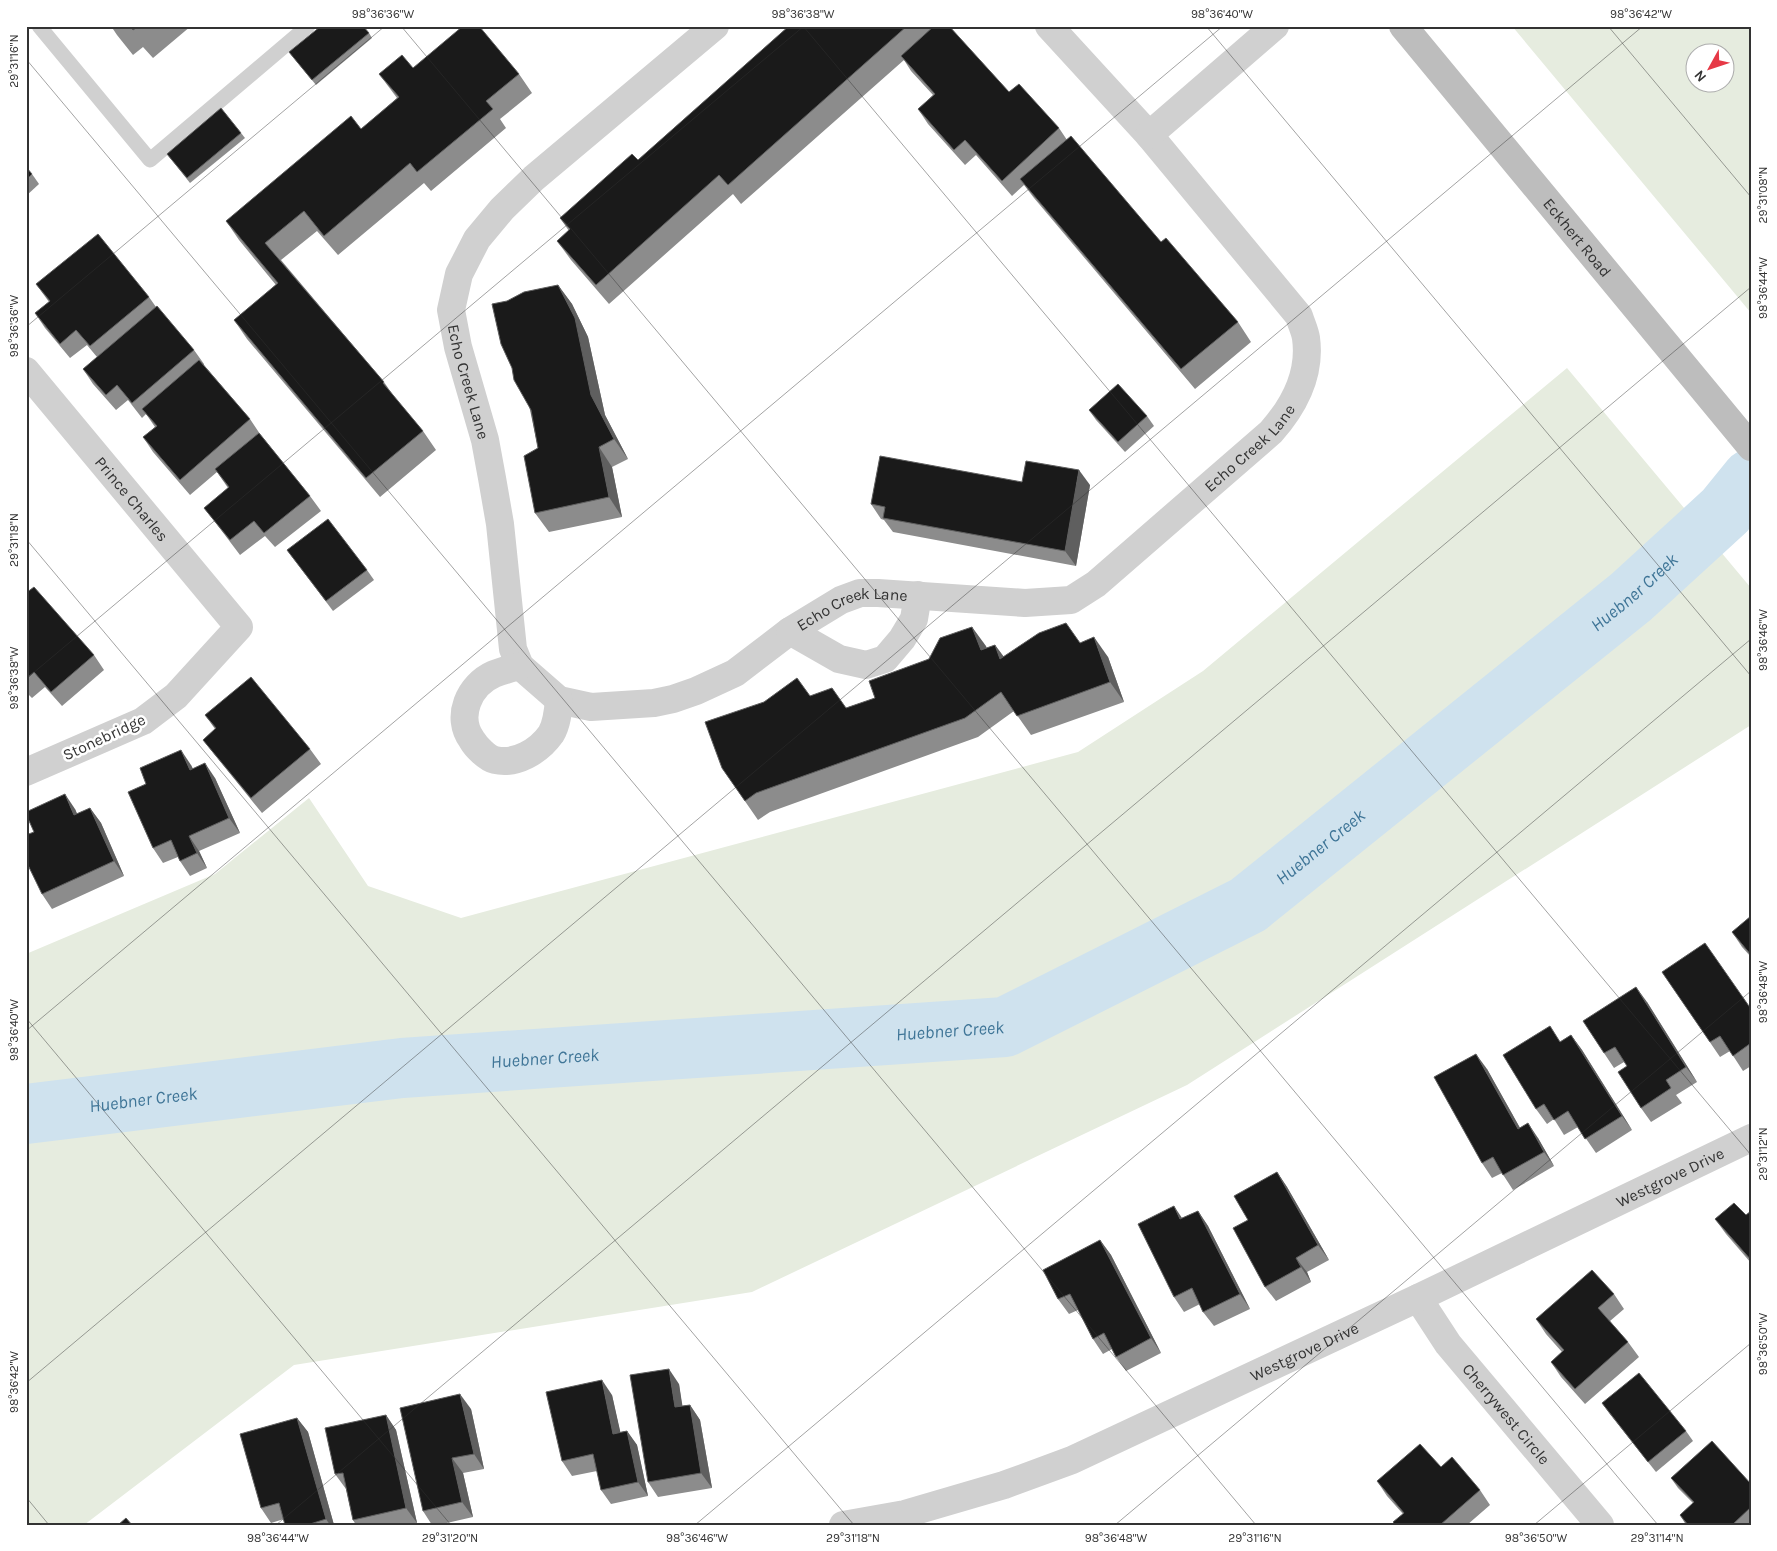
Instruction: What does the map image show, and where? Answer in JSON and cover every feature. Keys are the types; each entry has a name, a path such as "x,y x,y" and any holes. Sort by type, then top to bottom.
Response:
{"main road":[{"name":"Eckhert Road","path":"1403,26 1751,447"}],"street":[{"name":"Echo Creek Lane","path":"715,26 534,178 502,209 477,238 459,274 452,310 458,347 485,440 500,524 513,649 520,666 559,700 591,707 654,703 696,691 735,673 790,631 841,600 860,593 918,595 1025,603 1071,600 1096,584 1271,432 1286,415 1303,378 1307,352 1306,337 1299,316 1149,135 1049,26"},
{"path":"1149,135 1275,26"},
{"name":"Prince Charles","path":"30,383 239,627"},
{"name":"Echo Creek Lane","path":"790,631 839,660 866,665 885,659 902,639 914,619 918,595"},
{"name":"Stonebridge","path":"26,772 99,742 143,721 176,696 239,627"},
{"path":"520,666 493,675 473,691 464,710 466,732 475,745 494,760 514,761 530,753 537,749 551,733 558,716 559,700"},
{"name":"Westgrove Drive","path":"843,1525 905,1514 931,1517 1004,1485 1072,1460 1418,1298 1751,1138"},
{"name":"Cherrywest Circle","path":"1418,1298 1448,1344 1600,1525"}],"lane":[{"path":"38,26 150,160 308,26"}],"shaded area":[{"path":"1512,26 1751,26 1751,313"},
{"path":"1567,368 1751,588 1751,725 1187,1085 752,1292 294,1365 84,1525 26,1525 26,954 215,874 309,798 368,886 461,918 1078,752 1203,671"}],"building":[{"path":"130,26 139,26 133,30"},
{"path":"321,26 363,26 369,33 312,80 289,52"},
{"path":"463,26 479,26 519,74 486,101 493,109 417,172 410,163 324,236 304,211 265,243 384,382 423,431 366,478 234,320 278,283 226,221 351,116 361,129 399,97 379,74 402,55 413,68"},
{"path":"789,26 907,26 728,185 719,175 596,285 557,241 570,229 560,218 632,154 638,160"},
{"path":"934,26 949,26 1009,92 1019,84 1059,128 1002,181 965,140 954,150 918,109 935,94 901,56"},
{"path":"221,108 241,133 187,178 167,154"},
{"path":"1071,136 1161,242 1166,238 1238,322 1181,369 1020,179"},
{"path":"26,167 32,174 26,180"},
{"path":"98,234 149,297 90,346 76,330 60,344 35,313 50,301 36,284"},
{"path":"558,285 575,318 591,395 614,439 599,447 609,497 535,513 524,456 538,448 531,410 514,380 512,368 501,344 492,304 507,301 524,292"},
{"path":"157,306 194,350 132,403 117,385 106,395 83,369"},
{"path":"199,360 250,419 180,480 143,437 157,426 142,409"},
{"path":"1118,384 1147,416 1118,442 1089,410"},
{"path":"259,433 310,496 264,533 254,521 230,540 204,508 229,487 215,469"},
{"path":"880,456 1022,482 1026,461 1079,470 1065,551 883,518 885,507 871,504"},
{"path":"328,519 367,570 326,601 287,550"},
{"path":"34,587 94,655 51,692 34,672 26,679 26,593"},
{"path":"1066,623 1080,643 1094,637 1110,682 1017,716 1001,692 965,718 756,793 745,801 722,768 705,722 764,702 797,678 810,696 832,688 846,708 875,698 869,681 929,659 940,638 972,627 981,650 995,645 1000,659 1039,633"},
{"path":"251,677 310,749 251,798 203,740 216,728 205,715"},
{"path":"181,750 190,770 205,763 229,818 189,836 197,853 180,861 171,840 153,848 128,792 146,784 140,768"},
{"path":"65,794 74,815 90,808 114,861 42,894 26,861 26,835 34,832 26,812"},
{"path":"1751,916 1751,955 1732,932"},
{"path":"1705,943 1751,1009 1751,1043 1733,1056 1720,1036 1710,1042 1662,972"},
{"path":"1636,987 1686,1067 1666,1080 1671,1088 1641,1108 1618,1072 1627,1066 1615,1047 1604,1053 1583,1021"},
{"path":"1550,1026 1560,1042 1571,1035 1622,1116 1585,1139 1568,1111 1554,1120 1544,1104 1536,1109 1503,1055"},
{"path":"1476,1054 1518,1129 1528,1123 1544,1152 1503,1175 1493,1157 1482,1163 1434,1077"},
{"path":"1277,1172 1318,1245 1296,1258 1301,1267 1265,1287 1233,1228 1248,1220 1234,1196"},
{"path":"1734,1203 1746,1215 1751,1211 1751,1260 1715,1219"},
{"path":"1174,1206 1180,1219 1198,1211 1240,1294 1203,1312 1192,1288 1174,1297 1138,1224"},
{"path":"1100,1240 1151,1338 1116,1357 1104,1333 1093,1339 1070,1294 1058,1299 1043,1270"},
{"path":"1592,1270 1614,1294 1598,1308 1628,1342 1575,1389 1551,1362 1564,1350 1536,1319"},
{"path":"669,1369 675,1407 690,1405 701,1473 648,1482 630,1375"},
{"path":"1639,1373 1686,1431 1648,1462 1602,1403"},
{"path":"602,1380 613,1434 627,1431 638,1482 601,1490 593,1454 562,1461 546,1392"},
{"path":"460,1394 474,1454 452,1458 462,1502 423,1511 400,1408"},
{"path":"386,1415 406,1508 353,1520 343,1473 335,1474 325,1428"},
{"path":"297,1418 326,1519 307,1525 285,1525 279,1503 261,1508 240,1434"},
{"path":"1712,1441 1751,1484 1751,1507 1732,1525 1688,1525 1680,1515 1694,1502 1671,1478"},
{"path":"1420,1444 1441,1467 1452,1457 1480,1490 1440,1525 1396,1525 1393,1522 1404,1513 1377,1481"},
{"path":"126,1518 132,1525 118,1525"}],"waterway":[{"name":"Huebner Creek","path":"26,1114 402,1068 1005,1027 1248,905 1631,597 1725,511 1751,479"}]}
